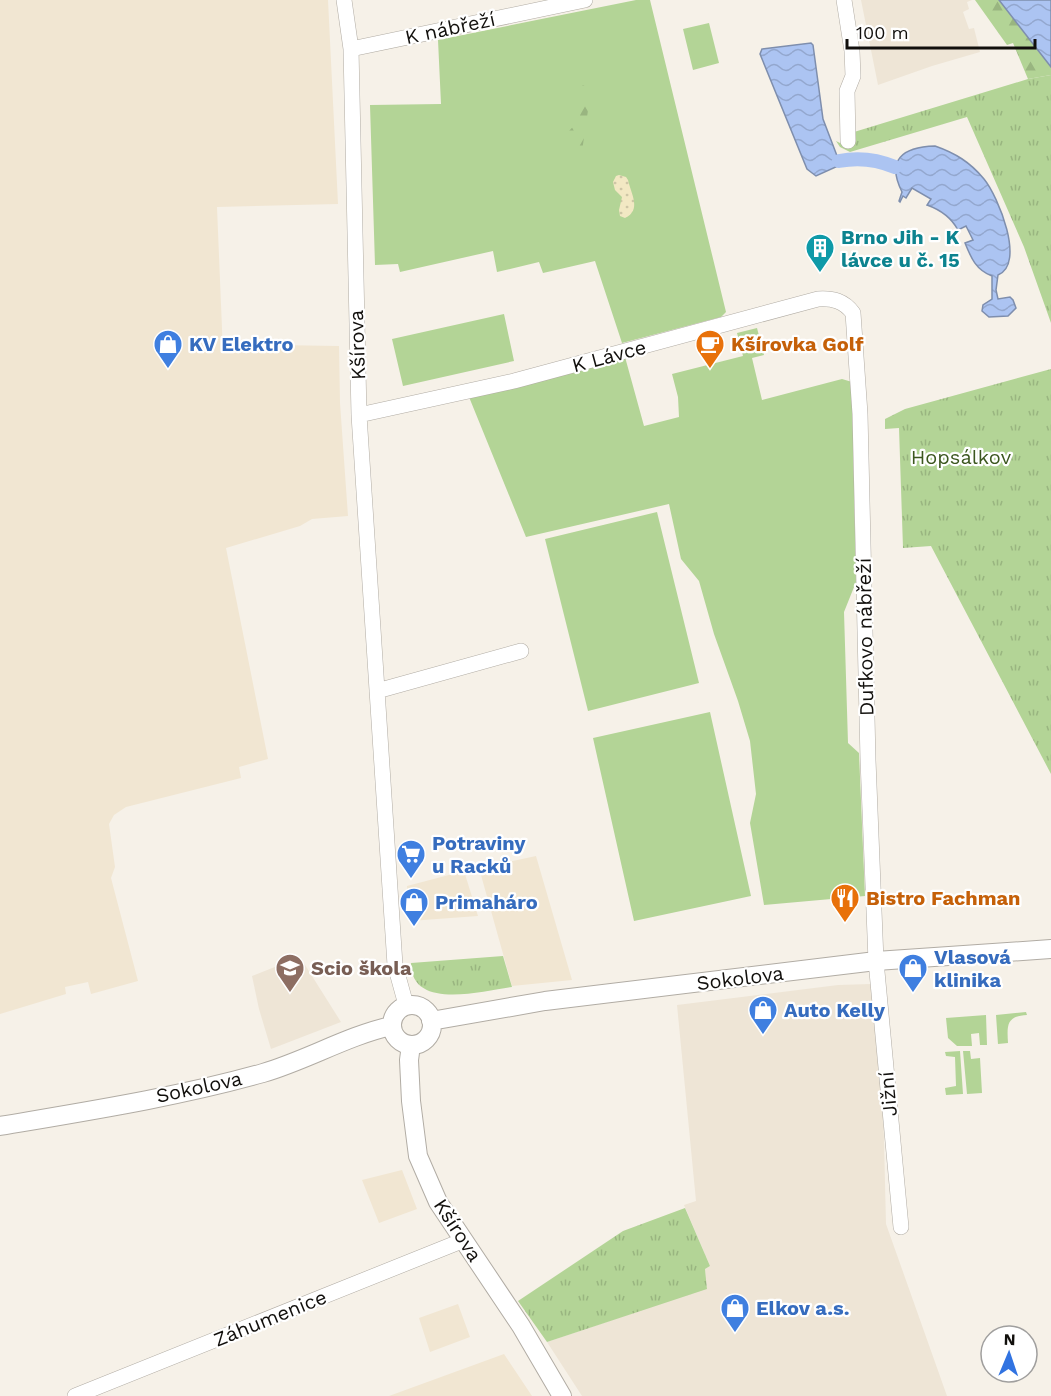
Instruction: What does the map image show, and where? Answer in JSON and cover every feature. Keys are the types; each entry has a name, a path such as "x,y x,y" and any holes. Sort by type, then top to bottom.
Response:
{"street":[{"name":"Kšírova","path":"344,0 351,49 359,415 395,965 405,1005"},
{"name":"K nábřeží","path":"351,49 585,0"},
{"path":"844,0 852,51 853,75 847,91 848,141"},
{"name":"K Lávce","path":"359,415 514,381 818,299 832,299 843,303 853,314"},
{"name":"Dufkovo nábřeží","path":"853,314 860,414 868,760 876,961"},
{"path":"377,691 521,651"},
{"name":"Sokolova","path":"432,1021 545,1001 876,961 1051,949"},
{"name":"Jižní","path":"876,961 902,1227"},
{"path":"405,1005 423,1008 428,1012 432,1021 429,1036 424,1041 411,1045 400,1042 391,1026 396,1012 405,1005"},
{"name":"Sokolova","path":"0,1126 240,1079 291,1064 372,1031 391,1026"},
{"name":"Kšírova","path":"411,1045 409,1060 411,1101 418,1156 438,1202 521,1326 562,1396"},
{"name":"Záhumenice","path":"75,1396 464,1240"}],"shaded area":[{"path":"0,0 328,0 338,204 217,207 223,353 276,345 339,346 340,403 348,516 312,519 300,526 226,548 268,759 239,767 241,778 126,807 114,815 109,824 115,867 111,878 138,981 91,994 88,982 65,987 66,994 0,1014"},
{"path":"861,0 972,0 967,2 969,9 963,12 969,29 974,28 980,52 878,85"},
{"path":"536,856 572,980 512,986 479,868"},
{"path":"464,871 478,916 410,921 407,886"},
{"name":"Scio škola","path":"300,957 341,1022 271,1049 252,976"},
{"path":"871,984 883,1101 886,1224 947,1396 582,1396 547,1342 707,1288 705,1269 710,1266 684,1205 696,1201 677,1005 838,985"},
{"path":"402,1170 417,1209 379,1223 362,1180"},
{"path":"458,1304 470,1337 430,1352 419,1318"},
{"path":"504,1354 532,1396 389,1396"}],"green space":[{"path":"636,0 650,0 726,312 721,317 622,343 595,261 543,273 539,262 497,272 493,251 400,272 398,264 375,265 370,105 441,104 438,40"},
{"path":"975,0 999,0 1051,67 1051,75 1028,79 1013,43 1007,45"},
{"path":"709,23 719,63 693,70 683,29"},
{"path":"1051,75 1051,323 1024,247 967,117 850,152 840,147 836,141 842,144 854,132 1028,79"},
{"path":"583,85 591,90 582,151 576,153 570,152 566,146 565,137 580,114"},
{"path":"504,314 514,361 403,386 392,339"},
{"path":"757,328 764,355 752,358 762,400 842,379 852,382 856,582 844,612 848,743 859,753 865,896 764,905 750,823 756,794 750,741 714,634 699,581 681,559 669,504 526,537 469,397 625,357 644,426 679,417 678,397 672,374 743,356 737,333"},
{"name":"Hopsálkov","path":"1051,369 1051,774 931,546 903,548 899,428 885,429 885,419 905,409"},
{"path":"657,512 699,683 588,711 545,539"},
{"path":"710,712 751,896 634,921 593,738"},
{"path":"503,956 512,987 467,994 435,993 423,988 414,978 411,963"},
{"path":"1026,1012 1027,1015 1015,1017 1009,1023 1008,1043 998,1044 996,1015"},
{"path":"986,1015 987,1045 980,1045 979,1033 971,1034 972,1046 957,1046 948,1038 946,1018"},
{"path":"960,1051 963,1094 946,1095 945,1088 956,1086 955,1057 946,1056 945,1052"},
{"path":"963,1051 970,1051 971,1059 980,1058 982,1093 967,1094"},
{"path":"685,1208 710,1266 705,1269 707,1289 547,1342 518,1301 623,1231"}],"sand":[{"path":"619,175 628,180 634,201 633,211 625,218 620,216 622,197 615,190 613,182"}],"water":[{"path":"999,0 1051,0 1051,67"},
{"path":"811,43 823,119 839,161 838,166 816,176 807,169 760,54 762,49"},
{"path":"935,146 968,163 984,179 996,200 1010,244 1010,258 1006,268 998,275 996,290 998,299 1010,297 1013,300 1016,308 1008,316 989,317 982,311 983,305 992,299 992,276 978,267 972,258 965,243 973,240 966,226 958,230 945,214 927,205 931,199 912,188 906,198 903,196 899,201 902,192 896,171 900,157 914,149"}],"waterway":[{"path":"839,161 867,160 895,167"}],"place":[{"name":"Brno Jih - K lávce u č. 15","path":"820,274"},
{"name":"KV Elektro","path":"168,370"},
{"name":"Kšírovka Golf","path":"710,370"},
{"name":"Potraviny u Racků","path":"411,880"},
{"name":"Bistro Fachman","path":"845,924"},
{"name":"Primaháro","path":"414,928"},
{"name":"Scio škola","path":"290,994"},
{"name":"Vlasová klinika","path":"913,994"},
{"name":"Auto Kelly","path":"763,1036"},
{"name":"Elkov a.s.","path":"735,1334"}]}
